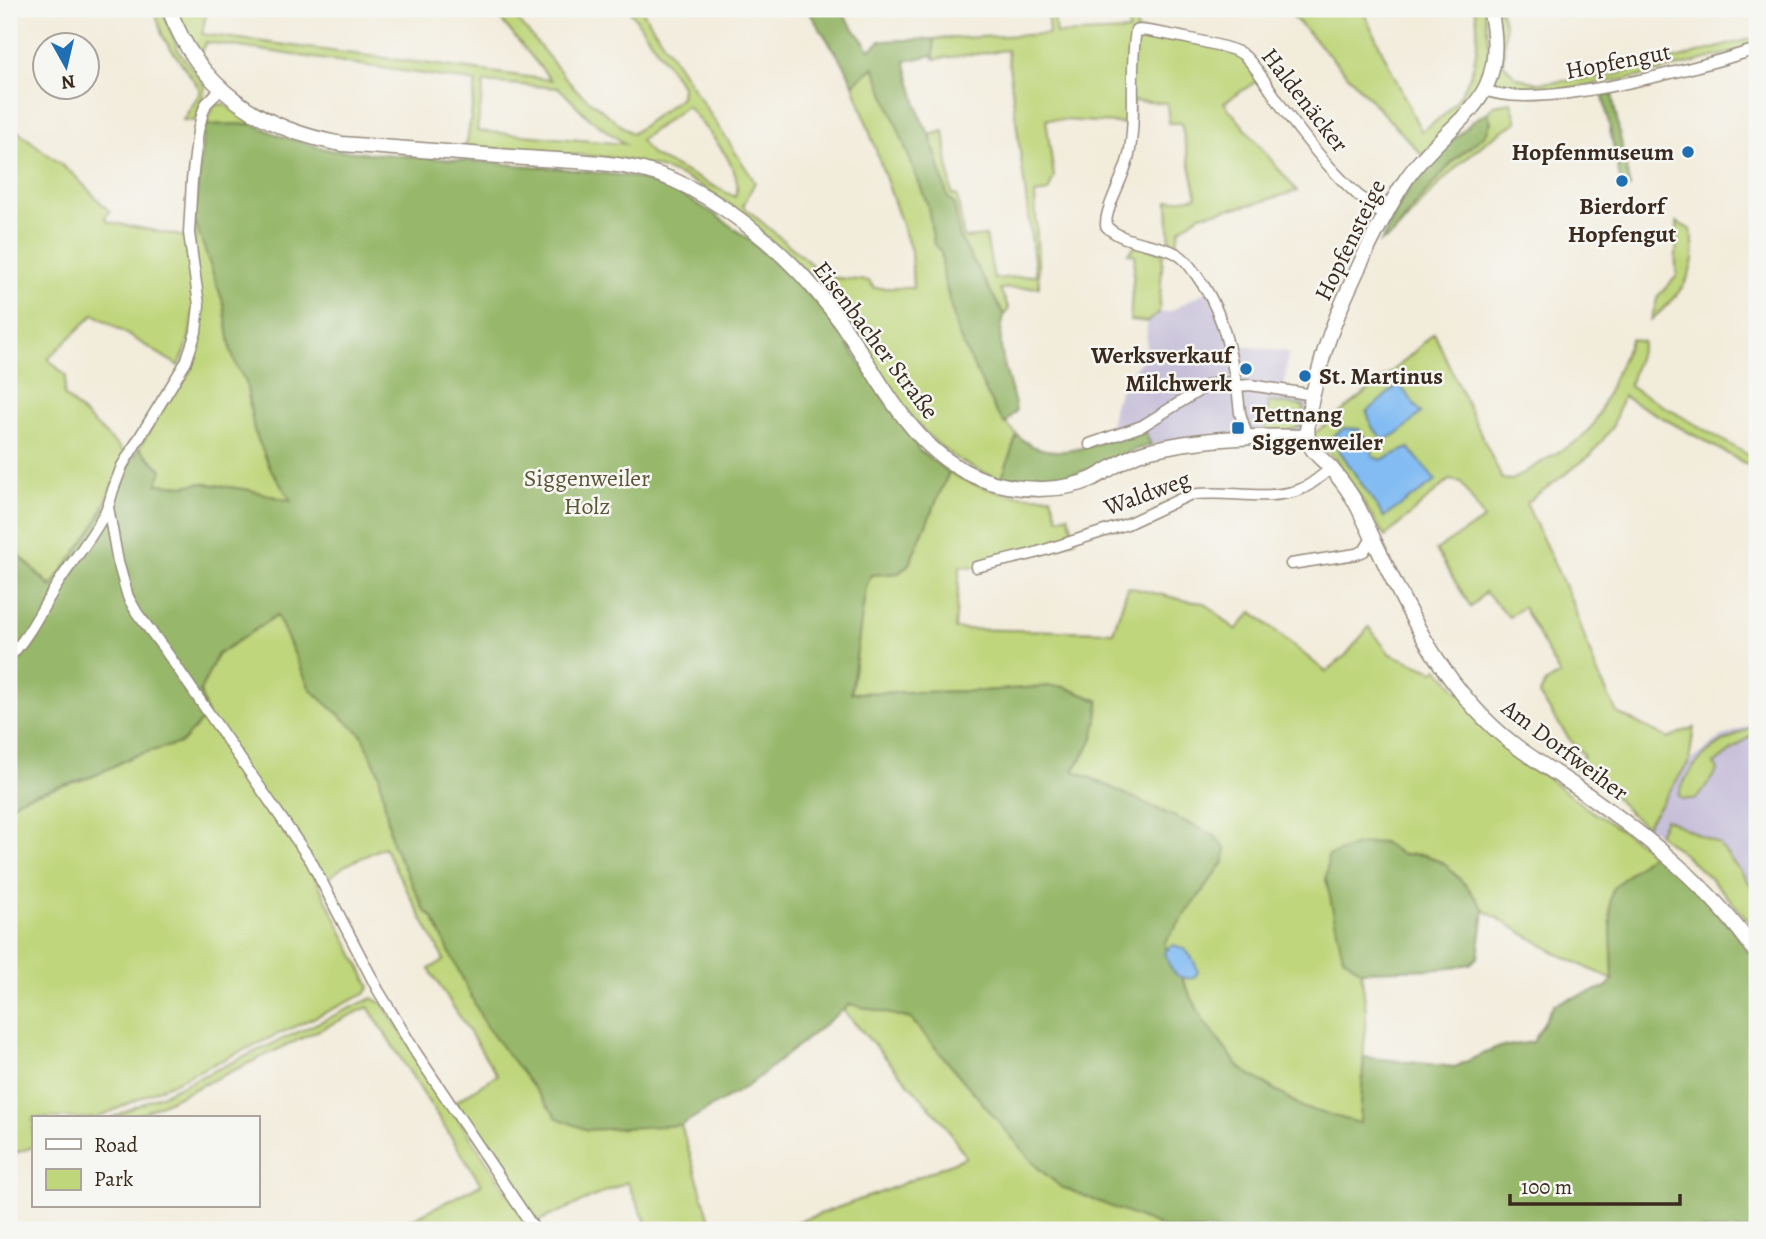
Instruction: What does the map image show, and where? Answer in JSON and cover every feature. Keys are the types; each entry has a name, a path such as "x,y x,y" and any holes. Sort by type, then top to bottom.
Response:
{"street":[{"name":"Eisenbacher Straße","path":"169,9 194,58 221,89 253,114 303,136 381,147 605,163 653,172 690,187 752,230 808,282 853,340 897,409 924,442 946,461 990,482 1020,488 1054,488 1093,478 1144,452 1191,444 1307,437"},
{"name":"Hopfensteige","path":"1307,437 1306,429 1314,395 1334,324 1384,216 1408,176 1475,106 1485,90 1492,70 1494,44 1490,9"},
{"name":"Haldenäcker","path":"1237,386 1221,317 1204,285 1188,263 1177,253 1133,240 1112,232 1106,226 1107,215 1129,156 1132,138 1133,47 1136,30 1153,31 1243,54 1289,117 1340,178 1356,195 1384,216"},
{"name":"Hopfengut","path":"1485,90 1494,94 1511,95 1575,92 1677,72 1757,49"},
{"path":"9,657 86,547 108,508 122,466 186,362 194,339 199,304 189,233 198,131 206,104 221,89"},
{"path":"1090,444 1142,426 1208,385 1221,382 1314,395"},
{"path":"1237,386 1240,413 1248,439"},
{"name":"Am Dorfweiher","path":"1307,437 1312,449 1331,468 1356,503 1419,631 1483,717 1525,754 1583,792 1656,846 1710,895 1757,954"},
{"name":"Waldweg","path":"976,567 1032,554 1127,524 1189,495 1267,494 1299,490 1331,468"},
{"path":"108,508 118,562 128,597 136,613 165,650 311,860 378,990 410,1043 535,1230"},
{"path":"1291,564 1356,554 1364,551 1372,538"}],"shaded area":[{"path":"1208,290 1232,344 1288,352 1284,390 1310,394 1303,431 1151,445 1108,439 1105,429 1111,422 1114,405 1126,378 1146,356 1147,322 1159,313 1169,312"},
{"path":"1757,722 1757,932 1717,883 1646,826 1689,762 1721,737"}],"green space":[{"path":"154,9 161,9 179,51 205,86 195,121 183,120 200,93 199,88 163,37"},
{"path":"176,9 207,9 202,34 551,80 492,9 509,9 574,88 632,134 681,97 682,86 629,9 641,9 755,182 743,206 826,277 869,281 874,288 913,288 911,251 853,84 874,67 928,206 934,244 941,250 944,279 958,334 995,410 1017,435 1002,478 972,467 947,452 925,432 905,409 825,291 746,218 694,182 651,165 623,160 463,147 467,143 476,82 206,42 200,53","holes":["484,82 559,88 589,118 625,144 477,131","687,106 730,162 737,186 735,197 652,155 640,140"]},
{"path":"807,9 839,9 870,50 880,41 934,39 934,55 905,61 921,119 930,135 948,198 954,204 960,238 1004,315 1001,329 1002,353 1016,411 1005,424 995,410 958,334 944,279 941,251 934,244 928,206 874,67 853,84 846,68"},
{"path":"1047,9 1053,9 1056,34 1129,31 1128,9 1136,9 1137,30 1239,52 1261,78 1224,103 1297,191 1200,215 1180,229 1175,248 1170,248 1168,201 1197,197 1181,123 1169,123 1167,103 1133,101 1132,124 1046,119 1054,177 1048,192 1035,194 1039,287 1000,289 1009,309 1004,315 960,238 954,204 948,198 930,135 944,131 952,195 957,195 964,238 986,236 994,279 1036,275 1007,50 934,59 934,39 1049,34"},
{"path":"1286,9 1362,9 1421,131 1448,111 1470,76 1477,37 1475,9 1484,9 1489,46 1487,69 1469,105 1422,155"},
{"path":"1493,9 1500,9 1505,25 1503,63 1516,77 1537,83 1612,76 1757,37 1757,46 1638,77 1559,90 1511,90 1500,86 1494,77"},
{"path":"1612,94 1630,188 1622,189 1603,95"},
{"path":"1511,102 1517,122 1466,159 1393,235 1437,179 1484,134 1491,122 1487,113 1494,105"},
{"path":"224,104 253,124 204,125 215,105"},
{"path":"1487,113 1491,122 1486,134 1454,160 1393,235 1381,242 1409,187 1427,161 1438,155 1475,119"},
{"path":"9,124 74,175 110,212 105,217 109,222 186,237 192,287 190,334 179,366 94,314 48,359 66,376 64,395 126,454 95,525 52,587 9,545"},
{"name":"Siggenweiler Holz","path":"253,124 280,136 330,150 634,177 677,192 716,215 752,242 822,307 920,451 949,472 909,564 899,573 871,575 866,586 851,693 983,691 1051,686 1065,687 1099,701 1093,738 1073,770 1214,835 1226,849 1224,862 1164,943 1203,1020 1240,1068 1304,1108 1360,1123 1364,1057 1455,1067 1495,1048 1533,1042 1554,1004 1606,987 1613,980 1610,899 1613,888 1654,852 1722,918 1757,963 1757,1230 1170,1230 1061,1187 1038,1168 911,1019 850,1004 749,1085 681,1125 587,1130 557,1118 485,1025 432,916 425,911 392,843 379,773 362,735 310,689 277,615 217,655 200,691 207,715 181,743 133,756 94,776 24,797 9,806 9,545 51,587 95,525 139,448 162,470 157,484 184,486 201,483 250,490 291,501 270,468 254,430 246,382 231,351 224,305 194,219 204,125"},
{"path":"194,219 224,305 231,351 246,382 254,430 270,468 292,502 250,490 201,483 184,486 157,484 162,469 139,448 182,376 198,340"},
{"path":"1677,222 1691,230 1691,270 1671,301 1651,320 1658,296 1677,276"},
{"path":"1136,245 1163,252 1159,313 1147,322 1130,320 1135,255 1128,253"},
{"path":"1434,333 1502,479 1512,480 1580,439 1594,424 1631,339 1643,342 1629,386 1757,460 1757,470 1623,396 1612,428 1591,455 1526,503 1573,604 1596,670 1617,713 1668,738 1694,727 1689,762 1646,826 1596,778 1570,766 1584,756 1539,695 1546,682 1560,675 1523,607 1509,617 1485,592 1471,607 1436,550 1484,519 1461,482 1449,480 1385,537 1335,458 1310,437 1400,365","holes":["1344,428 1373,457 1381,460 1409,448 1384,517 1331,438"]},
{"path":"1269,402 1304,406 1301,425 1288,432 1265,431"},
{"path":"1142,426 1151,445 1095,467 1049,478 1002,478 1017,435 1031,445 1061,451 1095,444"},
{"path":"949,472 998,492 1051,496 1058,518 1068,515 1076,540 976,567 960,566 955,629 1113,632 1128,587 1205,603 1236,630 1252,612 1326,672 1346,655 1369,627 1390,654 1434,671 1438,668 1510,749 1584,806 1654,852 1613,888 1610,899 1613,980 1558,954 1484,910 1469,889 1445,864 1426,855 1401,854 1382,842 1343,957 1361,971 1366,1010 1360,1124 1304,1108 1240,1068 1203,1020 1164,943 1224,862 1214,835 1073,770 1092,738 1099,701 1065,687 1051,686 983,691 851,693 866,586 871,575 899,573 909,564"},
{"path":"277,615 310,689 362,735 379,773 392,843 425,911 665,1125 681,1125 713,1230 650,1230 627,1182 534,1223 454,1103 497,1075 429,969 444,960 384,847 344,866 326,880 308,863 370,987 365,994 101,1116 32,1116 32,1147 9,1155 9,806 24,797 94,776 133,756 181,742 217,655"},
{"path":"1757,725 1757,731 1714,764 1718,770 1696,799 1682,799 1679,795 1684,781 1700,760 1721,743"},
{"path":"1665,819 1719,844 1757,893 1757,932 1711,879 1658,834"},
{"path":"1382,842 1401,854 1426,855 1445,864 1469,889 1484,910 1478,957 1470,964 1440,969 1361,971 1343,957 1326,879 1328,856 1357,845"},
{"path":"372,998 382,1003 532,1230 391,1230 481,1184 368,1007 145,1112 135,1116 115,1116"},
{"path":"850,1004 911,1019 1038,1168 1061,1187 1157,1224 1156,1230 775,1230 887,1190 966,1157 944,1123 843,1010"}],"water":[{"path":"1399,384 1421,413 1401,432 1384,440 1372,427 1367,412"},
{"path":"1344,428 1359,429 1371,446 1373,457 1381,460 1409,448 1436,481 1384,517 1331,438"},
{"path":"1171,945 1185,950 1192,958 1198,972 1194,978 1182,978 1171,968 1165,952"}],"place":[{"name":"Hopfenmuseum","path":"1688,152"},
{"name":"Bierdorf Hopfengut","path":"1622,181"},
{"name":"Werksverkauf Milchwerk","path":"1246,369"},
{"name":"St. Martinus","path":"1305,376"},
{"name":"Tettnang Siggenweiler","path":"1238,428"}]}
